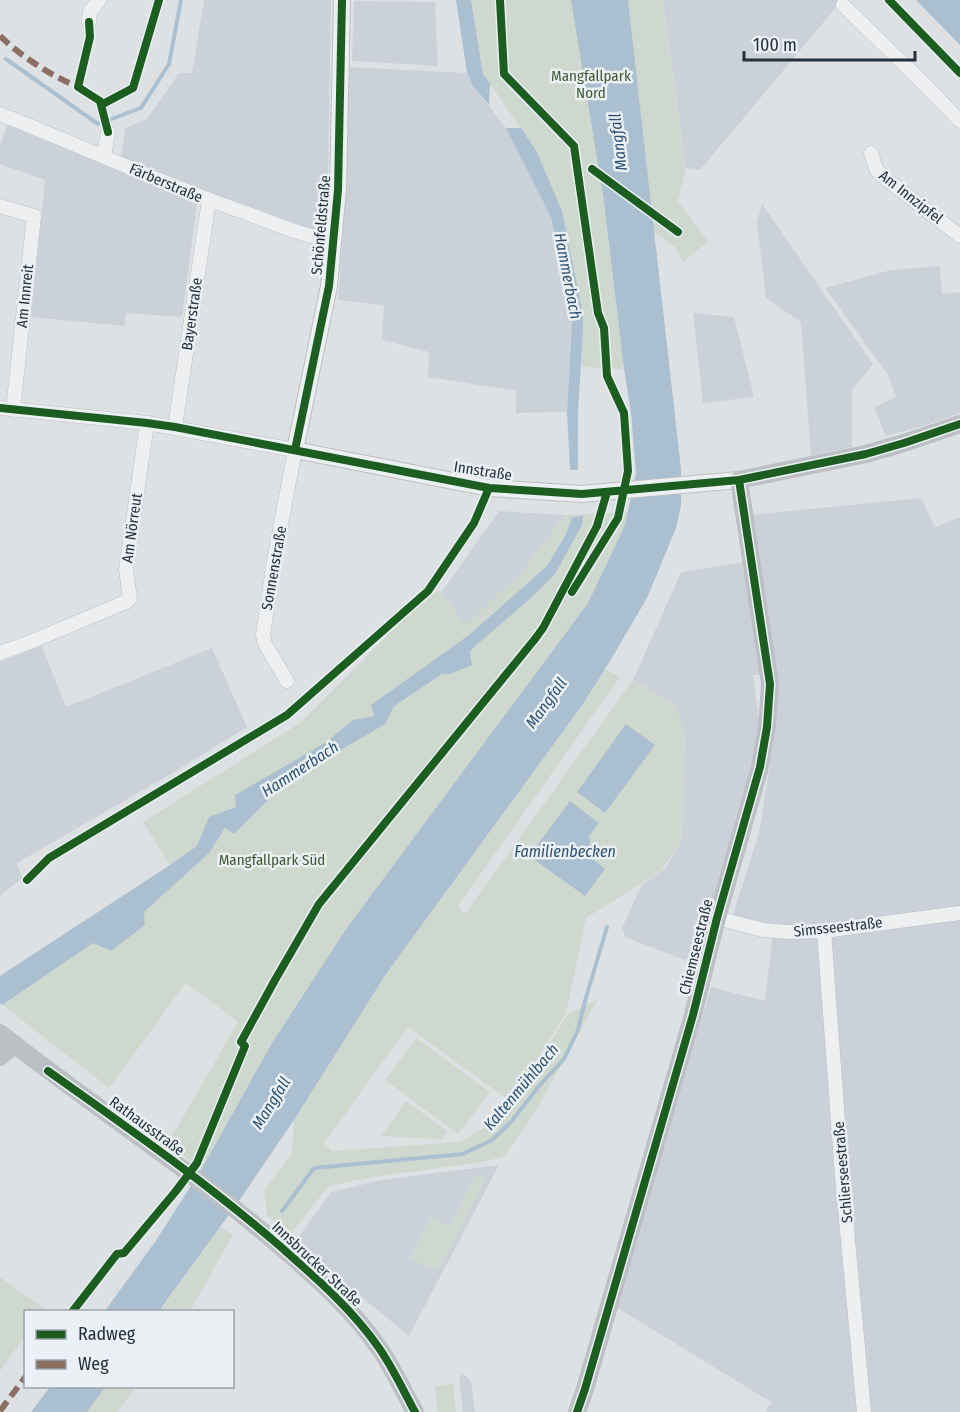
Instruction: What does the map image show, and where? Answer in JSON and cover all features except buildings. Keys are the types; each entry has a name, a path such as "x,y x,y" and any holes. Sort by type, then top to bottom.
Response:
{"main road":[{"name":"Innstraße","path":"739,480 866,454 960,424"},
{"name":"Chiemseestraße","path":"577,1412 693,1015 759,767 767,728 770,684 739,480"},
{"name":"Rathausstraße","path":"0,1033 258,1227"},
{"path":"0,1057 15,1044"},
{"name":"Innsbrucker Straße","path":"258,1227 318,1279 355,1317 379,1348 415,1412"}],"street":[{"path":"89,22 90,12 99,0"},
{"name":"Schönfeldstraße","path":"295,450 329,286 338,190 342,0"},
{"path":"843,5 960,121"},
{"name":"Färberstraße","path":"1,117 104,156 209,200 278,225 333,240"},
{"path":"104,156 108,132"},
{"name":"Am Innzipfel","path":"871,153 876,169 886,179 960,236"},
{"name":"Bayerstraße","path":"175,427 209,200"},
{"name":"Am Innreit","path":"0,206 34,216 6,409"},
{"name":"Innstraße","path":"6,409 175,427 489,488 582,494 739,480"},
{"name":"Am Nörreut","path":"0,653 128,602 130,598 126,570 147,423"},
{"name":"Sonnenstraße","path":"287,681 265,644 263,635 275,555 295,450"},
{"name":"Simsseestraße","path":"717,918 763,930 788,932 824,931 960,913"},
{"name":"Schlierseestraße","path":"824,931 842,1176 864,1412"}],"shaded area":[{"path":"204,0 331,0 327,236 121,159 125,128 147,119 179,73 192,73"},
{"path":"663,0 842,0 700,170 686,168"},
{"path":"354,1 435,2 438,66 352,61"},
{"path":"347,67 467,73 473,86 506,128 551,217 572,322 567,412 516,413 516,391 428,377 429,352 382,340 384,305 338,300 343,236"},
{"path":"7,125 197,204 182,317 126,313 125,326 31,317 45,180 0,164 0,145"},
{"path":"762,204 873,364 852,390 852,447 811,456 801,322 766,298 757,222"},
{"path":"940,266 942,294 960,292 960,413 886,436 874,408 896,397 888,375 825,288 891,270"},
{"path":"693,313 734,317 754,397 703,403"},
{"path":"921,498 935,527 960,517 960,1412 765,1412 771,1402 616,1307 711,987 765,1001 773,931 731,921 759,833 776,728 774,675 753,675 760,727 695,964 625,937 622,928 642,884 665,869 682,840 675,705 633,680 681,572 745,562 750,515"},
{"path":"499,511 565,515 522,572 466,626 441,593"},
{"path":"42,646 66,707 212,648 247,727 17,863 22,878 0,896 0,662"},
{"path":"499,1165 409,1336 295,1242 331,1192 382,1180"},
{"path":"463,1374 471,1381 475,1412 463,1412 459,1379"}],"green space":[{"name":"Mangfallpark Nord","path":"471,0 663,0 686,168 678,201 708,242 683,262 675,247 603,196 624,369 581,367 583,332 536,150 483,74"},
{"name":"Mangfallpark Süd","path":"628,512 625,525 588,603 346,929 272,1043 201,1170 184,1156 171,1138 238,1022 186,983 109,1088 0,1003 0,976 170,865 143,822 300,723 416,607 439,590 466,625 522,572 565,515"},
{"path":"605,669 620,677 458,906 465,914 633,680 675,705 686,736 682,840 661,871 586,918 566,1013 511,1102 408,1027 324,1143 332,1151 460,1142 496,1121 512,1104 568,1014 598,999 535,1112 505,1156 483,1162 379,1176 329,1186 291,1233 267,1216 264,1191 292,1153 294,1120 386,974 583,704"},
{"path":"416,1038 490,1092 458,1134 385,1080"},
{"path":"406,1101 447,1131 441,1139 381,1136"},
{"path":"476,1175 485,1180 437,1272 410,1258 431,1217 450,1226"},
{"path":"220,1227 233,1235 191,1310 160,1310"},
{"path":"0,1277 45,1309 24,1310 24,1337 0,1371"},
{"path":"453,1384 456,1412 437,1412 435,1386"},
{"path":"104,1388 135,1388 117,1412 87,1412"}],"water":[{"path":"456,0 471,0 483,74 490,83 489,105 473,86 467,73"},
{"name":"Mangfall","path":"571,0 628,0 681,469 681,505 676,528 647,598 583,704 386,974 294,1120 160,1310 105,1310 155,1242 201,1170 272,1043 346,929 588,603 625,525 636,473 631,413 603,195"},
{"path":"916,0 960,0 960,45"},
{"name":"Hammerbach","path":"506,128 521,128 536,150 562,211 583,314 578,411 578,470 570,470 567,412 572,322 551,217"},
{"name":"Hammerbach","path":"583,516 582,525 555,574 474,647 470,652 472,665 450,674 442,674 394,706 385,724 286,782 234,834 225,828 209,853 144,912 145,925 111,951 93,943 2,1005 0,1003 0,976 197,846 209,817 236,807 235,795 325,743 353,720 374,716 371,705 469,635 547,566 566,534 572,517"},
{"path":"626,724 655,745 605,813 577,792"},
{"name":"Familienbecken","path":"570,801 599,823 589,836 592,858 605,869 585,896 529,856"},
{"path":"49,1388 104,1388 87,1412 31,1412"}],"waterway":[{"path":"6,59 98,124 141,108 169,64 181,0"},
{"name":"Kaltenmühlbach","path":"282,1211 314,1168 463,1154 492,1140 511,1122 564,1059 578,1030 607,927"}],"marked path":[{"path":"0,36 37,65 78,87"},
{"path":"0,1411 24,1379"}],"cycle path":[{"path":"101,105 133,88 159,0"},
{"path":"295,450 329,286 338,190 342,0"},
{"path":"500,0 504,74 574,146 598,313 604,328 607,376 624,413 628,471 618,518 572,592"},
{"path":"889,0 960,73"},
{"path":"89,22 90,37 78,87 100,101 108,132"},
{"path":"592,169 678,232"},
{"path":"0,408 175,427 489,488 582,494 739,480 866,454 960,424"},
{"path":"577,1412 693,1015 717,918 760,767 767,727 770,684 739,480"},
{"path":"27,880 49,858 287,715 428,591 474,523 489,488"},
{"path":"74,1310 117,1254 124,1253 197,1163 245,1046 241,1042 319,904 543,628 597,526 607,492"},
{"path":"48,1071 224,1200 320,1282 357,1320 379,1348 415,1412"}]}
